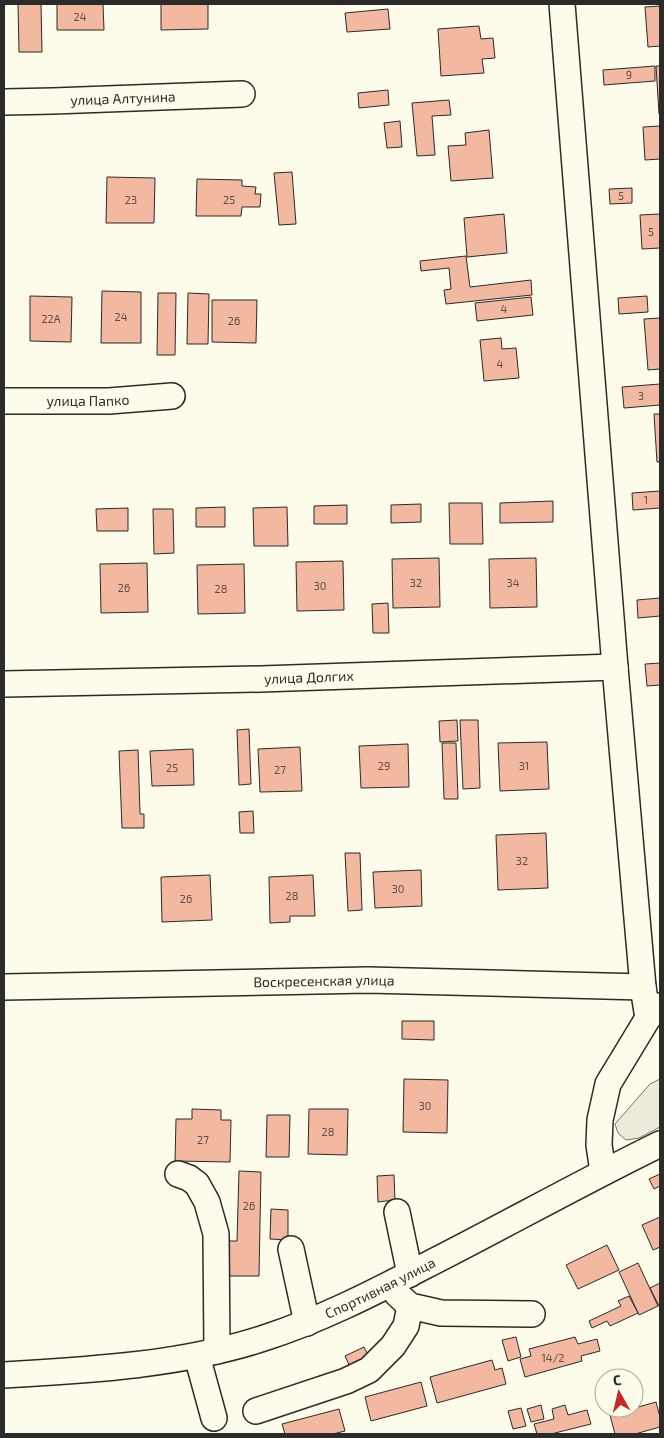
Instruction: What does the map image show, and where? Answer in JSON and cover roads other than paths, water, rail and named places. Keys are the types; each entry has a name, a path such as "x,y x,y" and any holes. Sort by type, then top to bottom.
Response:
{"street":[{"path":"562,4 615,667 651,1003 608,1084 600,1120 599,1145 602,1172"},
{"name":"улица Алтунина","path":"4,102 242,94"},
{"name":"улица Папко","path":"4,401 109,401 172,396"},
{"name":"улица Долгих","path":"4,684 615,667"},
{"name":"Воскресенская улица","path":"4,986 368,980 651,1003"},
{"name":"Спортивная улица","path":"4,1375 80,1371 207,1354 263,1339 307,1323 388,1285 602,1172 660,1144"},
{"path":"178,1174 189,1178 197,1184 207,1202 216,1234 207,1354 214,1418"},
{"path":"397,1212 410,1274"},
{"path":"291,1249 307,1323"},
{"path":"388,1285 410,1306 441,1313 532,1314"},
{"path":"256,1411 346,1381 369,1370 393,1346 406,1326 410,1306"}]}
